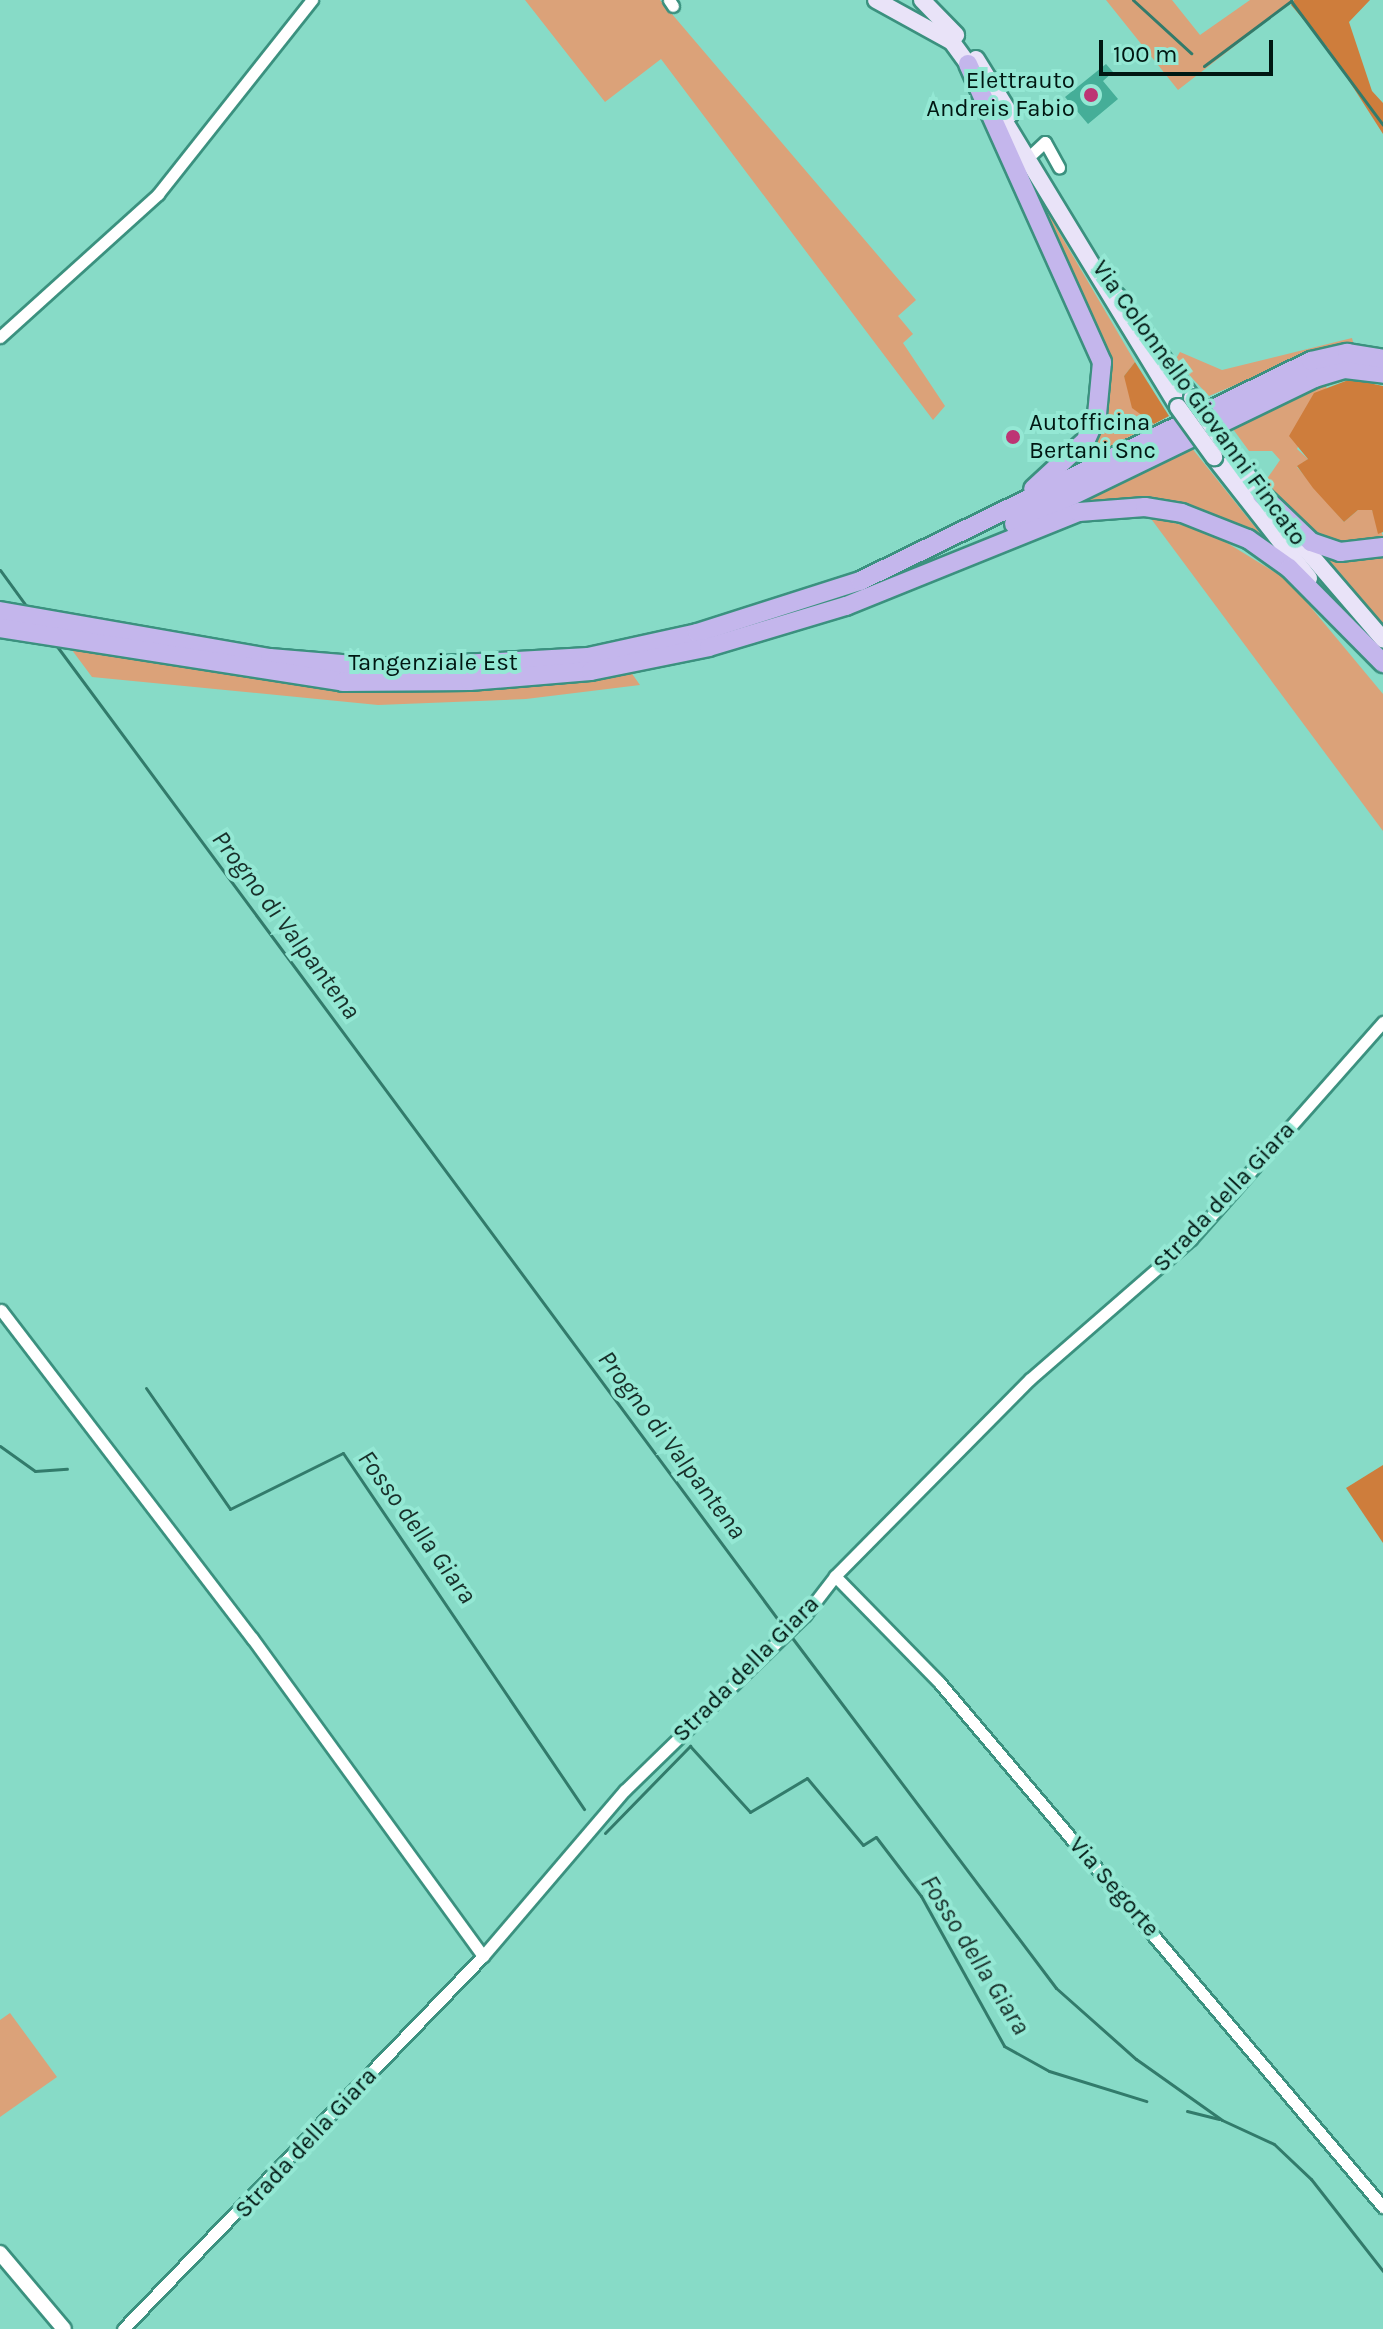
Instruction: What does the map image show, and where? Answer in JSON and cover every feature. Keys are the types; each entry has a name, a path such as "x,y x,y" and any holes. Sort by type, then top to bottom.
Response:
{"highway":[{"path":"860,581 1046,482 1086,440 1097,415 1102,362 1095,334 968,64"},
{"path":"860,581 1311,361 1347,353 1383,359"},
{"path":"846,606 1315,378 1345,369 1383,374"},
{"path":"1262,495 1311,542 1340,552 1383,547"},
{"path":"846,606 1079,512 1145,507 1182,513 1248,539 1289,568 1383,663"},
{"name":"Tangenziale Est","path":"0,611 270,658 390,668 517,665 697,633 860,581"},
{"name":"Tangenziale Est","path":"0,628 100,647 343,682 470,681 591,671 709,647 846,606"}],"main road":[{"name":"Via Colonnello Giovanni Fincato","path":"876,0 901,3 952,42 1185,402"},
{"name":"Via Colonnello Giovanni Fincato","path":"922,0 976,59 1113,290 1185,402 1383,663"},
{"name":"Via Colonnello Giovanni Fincato","path":"1220,452 1262,495 1383,639"}],"street":[{"path":"0,337 158,194 312,0"},
{"path":"1033,153 1045,142 1059,167"},
{"name":"Strada della Giara","path":"123,2329 483,1956 625,1790 805,1615 835,1576 1030,1379 1191,1239 1383,1022"},
{"path":"1,1310 252,1638 483,1956"},
{"name":"Via Segorte","path":"835,1576 938,1681 1383,2207"},
{"path":"0,2253 64,2329"}],"shaded area":[{"path":"525,0 660,0 916,300 898,316 913,334 903,343 945,406 933,420 661,59 605,102"},
{"path":"1106,0 1172,0 1200,35 1250,0 1294,0 1178,90"},
{"path":"1294,0 1370,0 1349,22 1372,91 1383,103 1383,134 1328,48 1291,5"},
{"path":"1032,186 1135,362 1124,376 1144,421 1154,424 1066,469 1075,461 1105,365 1099,331"},
{"path":"1352,338 1354,346 1311,353 1209,396 1175,360 1180,352 1222,370"},
{"path":"1135,362 1169,416 1154,424 1132,408 1124,376"},
{"path":"1351,379 1327,386 1297,449 1308,459 1297,467 1344,522 1358,510 1372,510 1383,536 1349,543 1324,541 1288,514 1264,483 1280,460 1272,451 1249,451 1230,425 1324,382"},
{"path":"1351,379 1383,386 1383,532 1378,534 1372,510 1358,510 1344,522 1313,488 1297,466 1308,459 1289,436 1314,393"},
{"path":"1191,447 1271,547 1209,513 1172,505 1055,513"},
{"path":"1149,516 1211,533 1289,581 1383,694 1383,831"},
{"path":"1315,554 1365,560 1383,555 1383,633"},
{"path":"66,642 220,671 628,668 640,685 526,699 378,705 92,677"},
{"path":"1383,1465 1383,1543 1346,1488"},
{"path":"10,2013 57,2077 0,2117 0,2020"}],"building":[{"name":"Elettrauto Andreis Fabio","path":"1106,64 1113,72 1103,81 1118,99 1088,124 1065,97"}],"waterway":[{"path":"1133,0 1191,53"},
{"path":"1204,66 1291,1 1383,125"},
{"name":"Progno di Valpantena","path":"0,570 27,607"},
{"name":"Progno di Valpantena","path":"56,645 785,1629"},
{"name":"Fosso della Giara","path":"146,1388 230,1509 343,1453 584,1809"},
{"name":"Fosso della Giara","path":"0,1446 35,1471 67,1469"},
{"name":"Progno di Valpantena","path":"790,1635 1056,1988 1136,2059 1222,2120 1274,2144 1311,2179 1383,2271"},
{"name":"Fosso della Giara","path":"605,1833 690,1746 750,1812 807,1778 863,1845 876,1837 921,1896 1004,2046 1049,2071 1146,2101"},
{"name":"Fosso della Giara","path":"1187,2111 1219,2119"}],"place":[{"name":"Elettrauto Andreis Fabio","path":"1091,95"},
{"name":"Autofficina Bertani Snc","path":"1013,437"}]}
